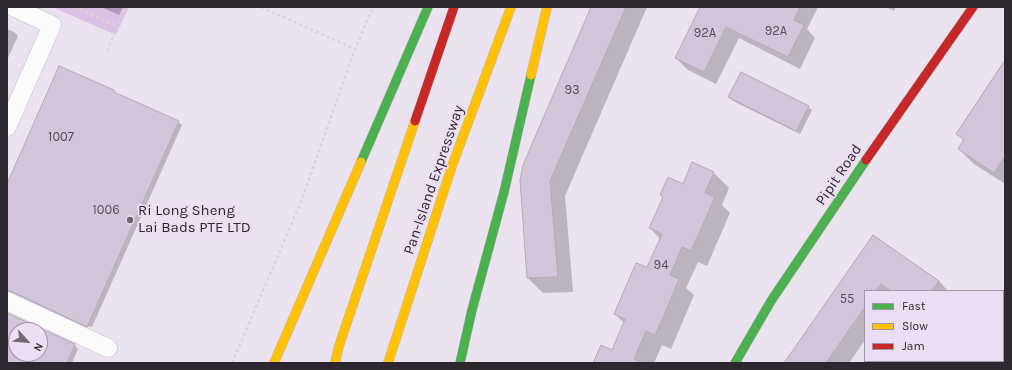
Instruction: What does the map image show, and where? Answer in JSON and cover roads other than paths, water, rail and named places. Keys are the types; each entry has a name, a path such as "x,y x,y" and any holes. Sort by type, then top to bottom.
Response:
{"main road":[{"path":"274,363 428,7"},
{"path":"334,363 454,7"},
{"name":"Pan-Island Expressway","path":"388,363 452,166 511,7"},
{"path":"460,363 472,310 504,192 547,7"},
{"name":"Pipit Road","path":"735,363 771,301 973,7"}],"street":[{"path":"7,127 52,24 13,7"},
{"path":"7,301 108,348"}],"place":[{"name":"Ri Long Sheng Lai Bads PTE LTD","path":"130,220"}]}
